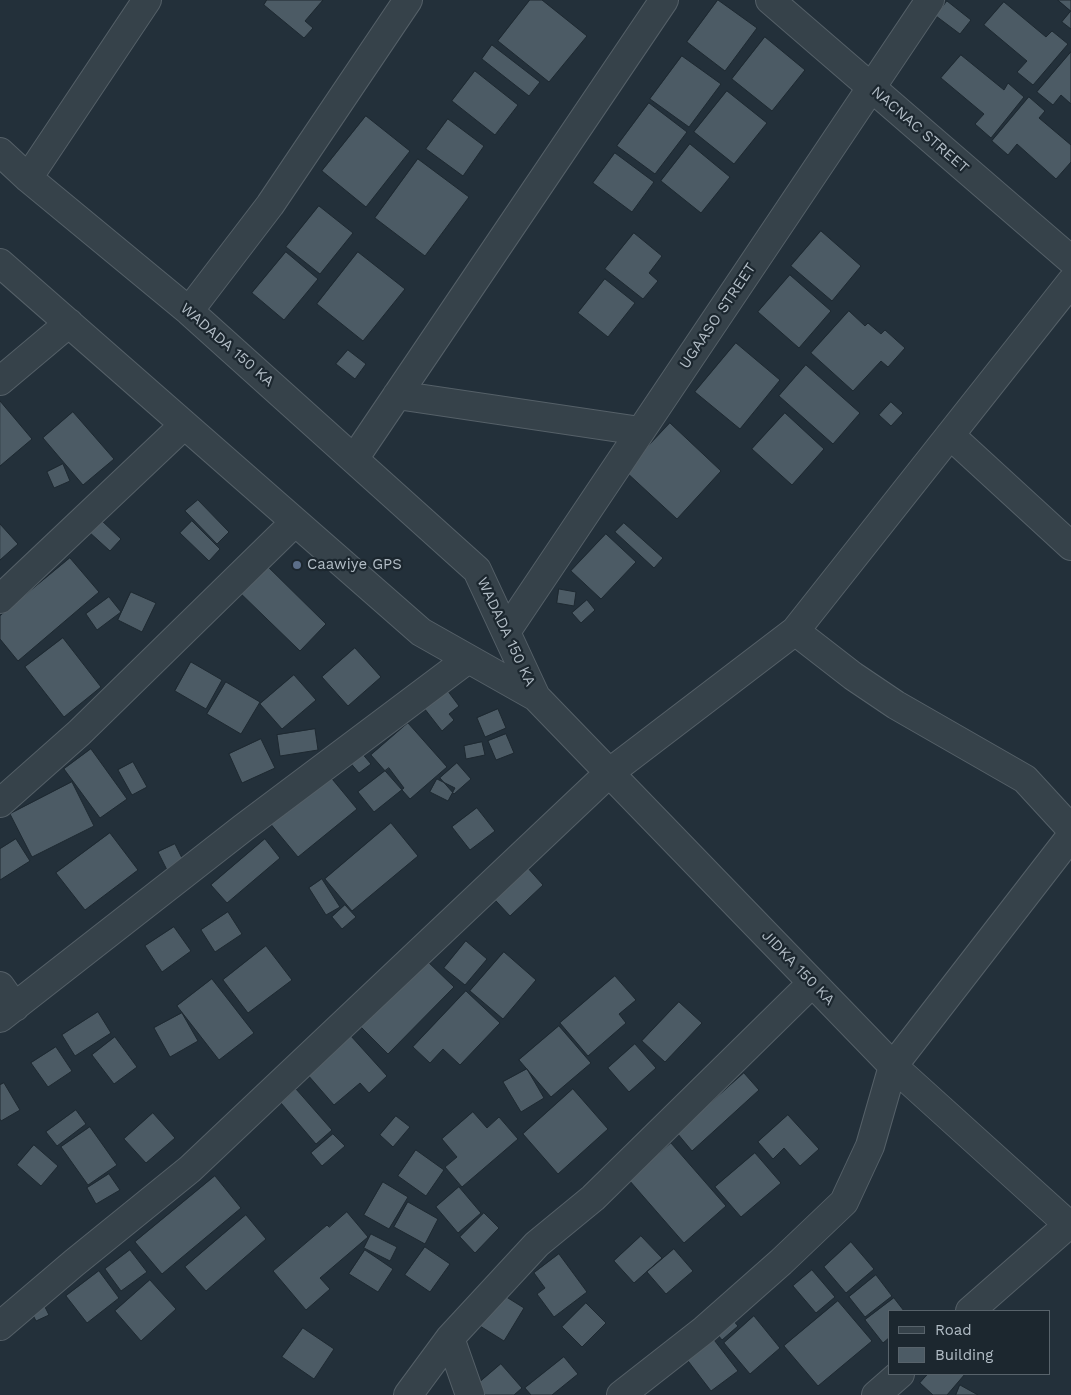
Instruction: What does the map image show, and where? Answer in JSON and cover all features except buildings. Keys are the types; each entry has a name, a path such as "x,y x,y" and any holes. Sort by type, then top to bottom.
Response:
{"street":[{"path":"28,178 147,0"},
{"path":"189,312 270,205 408,0"},
{"path":"354,459 664,0"},
{"name":"NACNAC STREET","path":"770,0 1071,260"},
{"name":"UGAASO STREET","path":"506,632 930,0"},
{"name":"WADADA 150 KA","path":"0,152 28,178 189,312 477,570 536,697"},
{"name":"WADADA 150 KA","path":"0,263 421,632 536,697"},
{"path":"0,1326 190,1169 609,773 795,631 1071,282"},
{"path":"0,381 69,324"},
{"path":"397,395 640,431"},
{"path":"0,599 184,425"},
{"path":"950,435 1071,546"},
{"path":"0,803 79,733 295,522"},
{"path":"795,631 852,676 896,705 1025,780 1071,829"},
{"path":"5,1004 468,659"},
{"name":"JIDKA 150 KA","path":"536,697 893,1066 1070,1226"},
{"path":"621,1395 704,1330 781,1262 844,1202 870,1146 893,1066 1071,836"},
{"path":"408,1395 450,1338 536,1244 593,1198 812,982"},
{"path":"971,1310 1070,1226"},
{"path":"450,1338 470,1395"},
{"path":"876,1395 899,1375"}],"place":[{"name":"Caawiye GPS","path":"297,565"}]}
